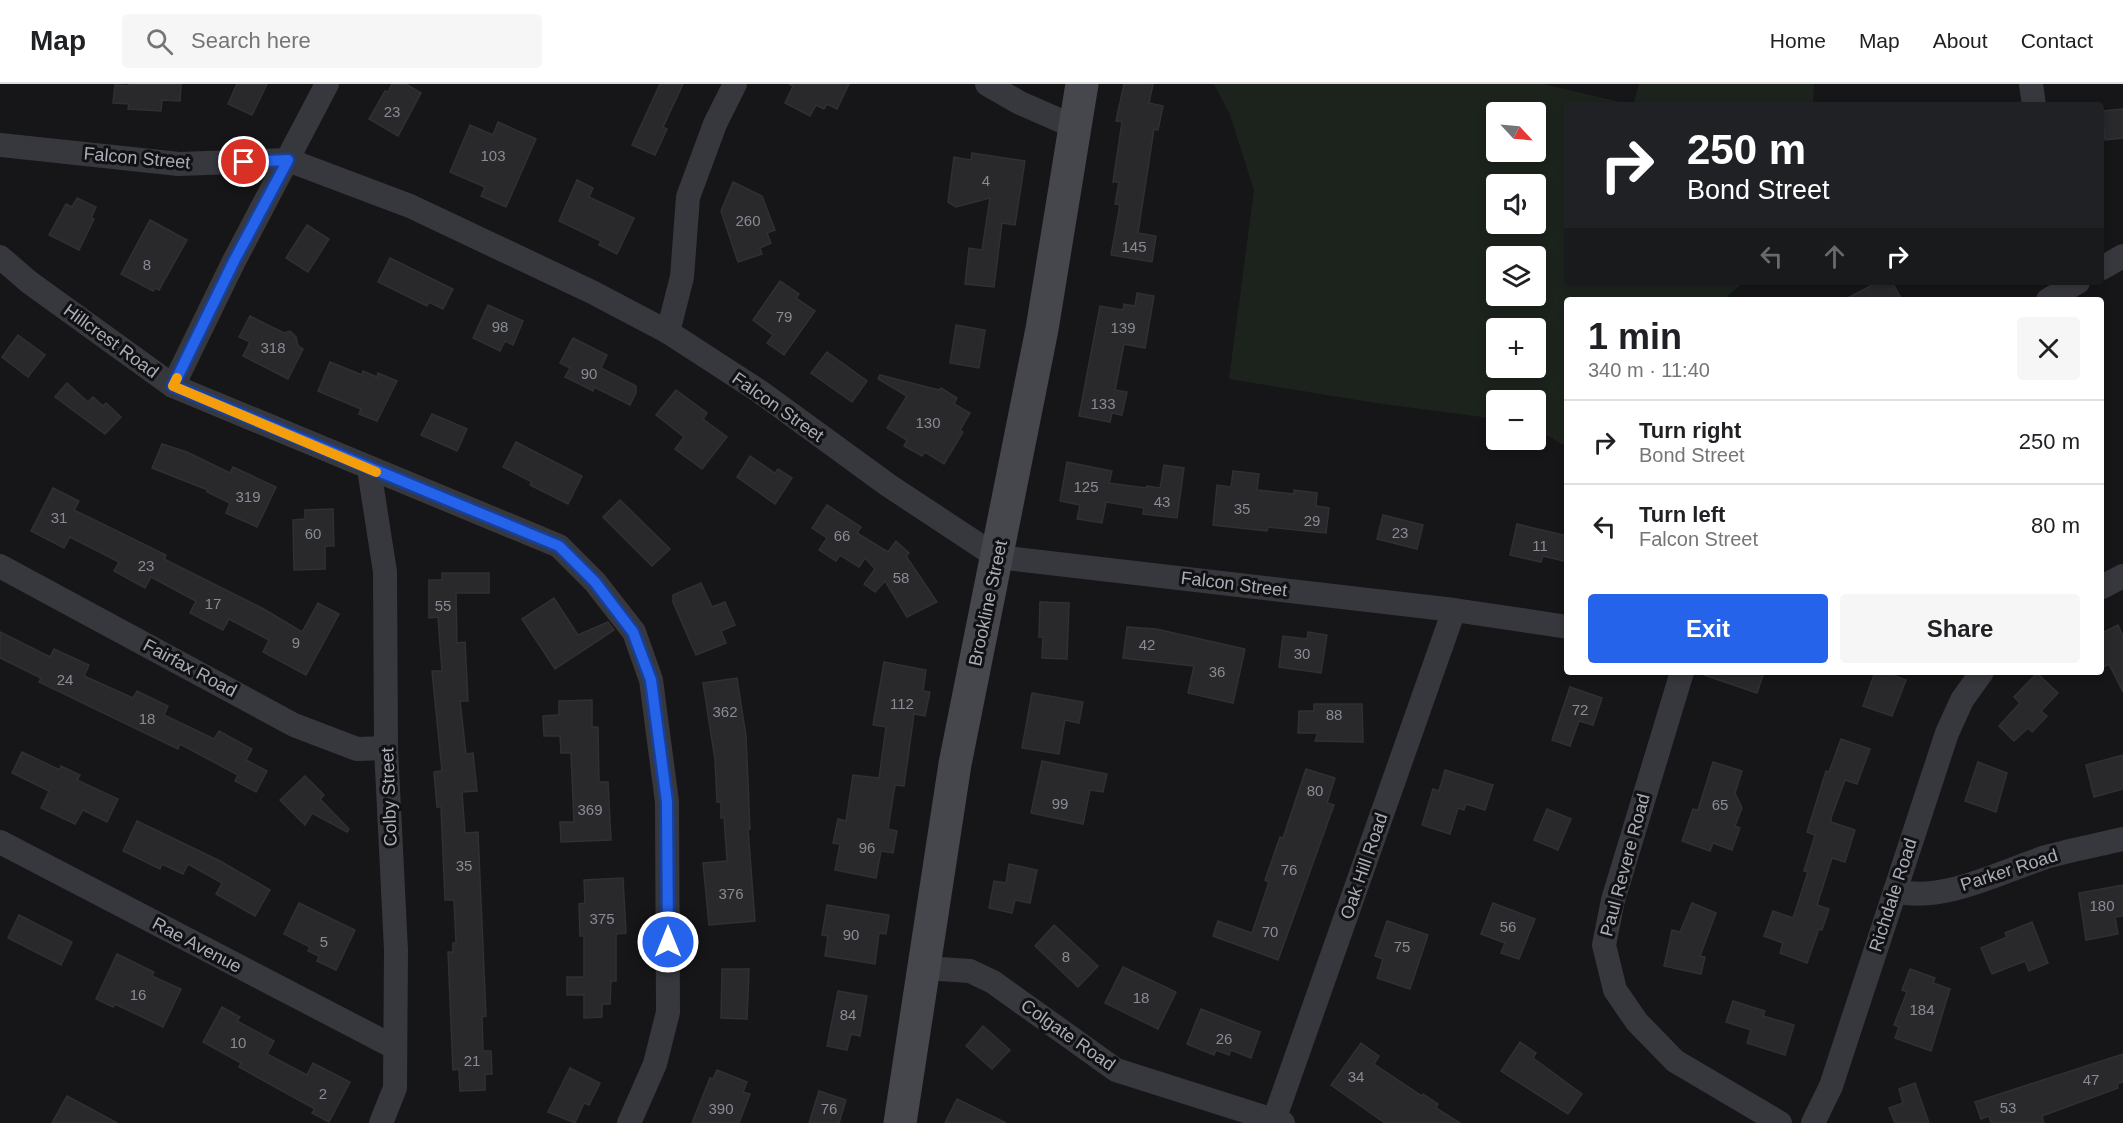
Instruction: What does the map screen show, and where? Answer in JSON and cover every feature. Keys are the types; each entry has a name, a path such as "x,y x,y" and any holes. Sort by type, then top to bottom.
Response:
{"street":[{"path":"173,386 234,261 327,84"},
{"path":"668,332 682,277 688,197 715,124 735,84"},
{"path":"987,84 1020,103 1075,127"},
{"name":"Brookline Street","path":"900,1123 955,764 1042,329 1082,84"},
{"path":"2031,84 2034,102"},
{"name":"Falcon Street","path":"0,145 179,164 288,160 410,206 592,291 668,332 759,391 888,485 997,557 1454,610 1564,626"},
{"path":"2104,267 2123,256"},
{"name":"Hillcrest Road","path":"0,257 29,282 173,386 559,546 595,582 633,632 651,680 667,802 668,1012 655,1064 629,1123"},
{"name":"Colby Street","path":"369,469 385,572 386,748 396,950 395,1088 381,1123"},
{"name":"Fairfax Road","path":"0,566 294,724 357,749 386,748"},
{"path":"2104,586 2123,576"},
{"name":"Oak Hill Road","path":"1277,1122 1454,610"},
{"name":"Paul Revere Road","path":"1681,675 1616,889 1604,945 1615,990 1636,1022 1675,1061 1780,1123"},
{"name":"Richdale Road","path":"1813,1123 1831,1086 1953,716 1980,675"},
{"name":"Parker Road","path":"1895,891 1916,895 1941,892 2055,855 2123,839"},
{"name":"Rae Avenue","path":"0,842 394,1047"},
{"name":"Colgate Road","path":"925,968 969,971 993,982 1116,1070 1277,1122"}],"shaded area":[{"path":"1214,84 1543,84 1620,102 1564,102 1564,285 1740,285 1726,297 1564,297 1564,445 1546,435 1546,390 1486,390 1486,418 1376,403 1229,379 1254,190 1230,115"},
{"path":"1639,84 1814,84 1813,102 1634,102"}],"building":[{"path":"129,84 181,84 180,101 162,100 161,111 128,109 129,104 113,103 115,85 129,86"},
{"path":"237,84 267,84 252,115 228,104"},
{"path":"392,84 406,84 421,93 398,136 369,119 385,91 388,92"},
{"path":"660,84 683,84 663,127 667,129 655,155 632,145"},
{"path":"789,84 849,84 837,109 827,104 824,109 816,105 810,116 785,103 793,86"},
{"path":"1124,84 1153,84 1149,103 1163,106 1158,130 1154,129 1138,233 1156,236 1152,262 1111,255 1120,205 1115,204 1119,182 1113,182 1122,122 1116,121"},
{"path":"2123,109 2123,138 2105,140 2104,111"},
{"path":"498,122 536,139 506,207 481,196 485,187 450,172 470,125 493,135"},
{"path":"972,153 1025,161 1015,225 1002,223 994,287 965,284 969,248 982,250 990,198 956,207 948,202 954,157 971,160"},
{"path":"577,180 593,188 589,197 634,218 617,254 599,245 601,241 559,221"},
{"path":"733,182 762,196 775,230 767,233 771,243 760,248 762,254 738,262 721,211"},
{"path":"77,198 96,207 91,218 94,219 79,250 49,235 66,204 72,207"},
{"path":"150,220 187,240 159,290 155,288 153,291 121,274"},
{"path":"307,225 329,239 308,272 286,258"},
{"path":"390,258 453,289 443,309 429,302 427,306 378,282"},
{"path":"780,281 799,294 796,298 815,311 784,355 767,343 773,335 753,320"},
{"path":"1872,285 1894,285 1900,297 1850,297"},
{"path":"1137,293 1154,296 1145,348 1124,344 1115,390 1127,392 1122,415 1112,413 1110,422 1079,416 1100,306 1123,310 1124,304 1135,306"},
{"path":"488,305 523,321 513,345 505,341 500,351 473,338"},
{"path":"250,316 284,333 290,331 296,337 298,346 303,349 288,379 243,356 250,342 239,337"},
{"path":"956,325 985,330 979,368 950,363"},
{"path":"18,335 45,355 28,377 2,357"},
{"path":"573,338 607,355 601,368 636,386 636,393 630,405 594,387 593,391 565,377 570,368 560,363"},
{"path":"827,352 867,381 852,402 811,373"},
{"path":"330,362 362,375 363,371 377,377 378,373 397,381 377,421 359,414 361,409 318,391"},
{"path":"880,375 939,390 941,388 957,398 954,404 970,413 960,430 963,432 944,464 925,452 922,456 904,446 907,440 887,428 907,396 878,379"},
{"path":"67,383 88,402 93,397 103,406 106,403 121,417 105,434 55,397"},
{"path":"676,390 707,413 703,419 727,437 702,469 675,449 684,437 656,415"},
{"path":"432,414 467,429 457,451 421,435"},
{"path":"516,442 582,476 568,504 530,485 532,482 503,467"},
{"path":"162,444 187,452 230,473 233,467 276,487 257,527 226,513 230,503 207,492 208,490 152,468"},
{"path":"750,456 775,473 778,469 792,478 775,504 737,477"},
{"path":"1067,462 1112,471 1109,483 1146,488 1147,486 1160,488 1164,465 1184,468 1177,518 1143,514 1144,508 1106,502 1102,523 1077,519 1080,505 1060,501"},
{"path":"1233,471 1259,474 1257,490 1294,494 1294,490 1317,493 1316,506 1329,508 1326,533 1268,527 1267,531 1213,525 1217,485 1231,487"},
{"path":"53,488 79,501 74,510 166,555 164,559 262,608 302,632 318,603 339,614 306,675 263,652 269,640 229,619 223,630 190,613 196,601 151,577 145,588 114,571 119,562 70,537 64,548 31,531"},
{"path":"620,500 670,549 652,566 603,517"},
{"path":"827,505 861,527 857,533 888,552 896,541 909,553 906,556 937,602 907,617 885,581 875,592 864,584 875,569 865,558 859,567 840,555 836,561 819,550 827,538 812,528"},
{"path":"333,509 334,546 325,546 325,569 294,570 293,520 305,519 305,510"},
{"path":"1383,515 1423,525 1417,549 1377,539"},
{"path":"1517,524 1564,535 1564,561 1543,556 1541,562 1510,555"},
{"path":"442,573 489,573 489,593 456,593 457,643 465,642 468,701 460,701 466,754 473,753 477,791 462,792 465,833 478,832 486,1016 482,1017 483,1051 491,1051 492,1074 485,1074 485,1090 460,1091 459,1069 453,1070 448,952 453,952 453,943 456,943 454,900 445,900 441,807 437,807 434,772 442,771 432,671 442,671 438,617 429,618 429,580 442,580"},
{"path":"701,583 712,607 725,602 735,625 721,631 726,643 696,655 673,602 673,595"},
{"path":"554,598 578,635 608,622 614,630 555,669 522,619"},
{"path":"1040,602 1069,603 1067,659 1042,658 1043,637 1039,637"},
{"path":"2118,625 2123,636 2123,692 2109,664 2104,667 2104,632"},
{"path":"1127,627 1156,629 1245,649 1233,703 1188,693 1194,666 1123,658"},
{"path":"0,632 50,657 54,649 89,665 84,676 133,698 137,691 168,706 164,715 214,739 219,731 252,749 246,760 267,771 256,792 235,781 238,775 180,744 178,749 39,682 41,678 0,658"},
{"path":"1308,632 1327,635 1321,673 1279,667 1283,636 1307,639"},
{"path":"884,662 926,670 923,691 930,692 925,716 914,714 904,786 895,785 888,829 897,831 893,853 881,851 876,878 835,870 840,844 833,843 838,819 846,821 853,775 879,778 886,727 873,725"},
{"path":"1704,675 1763,675 1757,693"},
{"path":"1874,675 1892,675 1906,680 1892,716 1863,706"},
{"path":"2035,675 2039,675 2058,693 2041,711 2047,716 2032,732 2028,728 2014,741 1999,726 2020,703 2014,697"},
{"path":"737,678 746,736 750,829 748,829 755,921 709,925 703,863 727,861 724,817 721,818 721,802 717,802 715,760 703,683"},
{"path":"1570,687 1602,698 1593,725 1579,721 1570,746 1552,740"},
{"path":"1032,693 1083,702 1079,723 1065,720 1059,754 1022,748"},
{"path":"592,700 592,727 598,727 599,782 608,782 611,840 561,842 560,822 574,822 571,753 561,753 560,736 544,736 543,716 559,715 559,701"},
{"path":"1314,704 1362,704 1363,742 1315,741 1318,733 1298,733 1299,711 1314,711"},
{"path":"1841,739 1870,749 1857,784 1845,780 1831,818 1831,822 1855,830 1845,862 1832,858 1817,905 1829,909 1807,963 1780,953 1783,943 1764,936 1773,911 1793,918 1808,872 1804,871 1815,835 1807,832 1826,771 1829,772"},
{"path":"22,752 60,770 61,766 80,775 77,780 118,799 107,822 83,810 75,824 41,808 49,791 12,773"},
{"path":"2123,755 2123,789 2094,797 2086,765"},
{"path":"1042,761 1107,774 1103,792 1090,790 1083,824 1031,813"},
{"path":"1713,762 1742,771 1735,793 1742,808 1735,826 1740,828 1732,850 1713,843 1710,851 1682,841 1693,809 1698,810"},
{"path":"1978,762 2007,773 1996,812 1965,801"},
{"path":"1306,769 1335,778 1327,803 1334,805 1278,960 1213,936 1218,921 1252,933 1269,882 1265,880 1280,837 1283,838"},
{"path":"1445,770 1493,785 1485,810 1466,804 1464,810 1458,808 1450,834 1422,825 1433,789 1439,791"},
{"path":"305,776 324,795 320,799 349,829 347,832 312,813 305,825 280,800"},
{"path":"1547,809 1571,819 1558,850 1534,840"},
{"path":"137,821 220,861 270,890 255,916 216,894 222,883 188,864 183,874 162,864 160,869 123,851"},
{"path":"1009,864 1037,870 1030,903 1015,900 1012,913 989,908 994,881 1006,883"},
{"path":"623,878 626,933 616,934 616,981 611,981 610,1004 602,1004 602,1017 584,1018 584,995 567,995 567,977 584,977 584,936 580,936 579,904 585,903 584,880"},
{"path":"2123,885 2123,916 2115,917 2118,934 2086,940 2079,893"},
{"path":"299,903 355,930 336,970 317,961 319,956 308,951 310,947 284,934"},
{"path":"1493,903 1535,919 1519,959 1501,953 1505,943 1481,934"},
{"path":"1692,903 1716,913 1700,956 1705,957 1701,974 1664,966 1672,930 1680,932"},
{"path":"827,905 889,915 886,934 879,933 875,964 825,956 828,936 822,935"},
{"path":"19,915 72,942 61,965 8,938"},
{"path":"1387,921 1428,935 1410,989 1377,978 1383,959 1375,956"},
{"path":"2032,922 2048,963 2029,971 2025,961 1992,974 1981,948 2007,937 2005,933"},
{"path":"1054,925 1098,966 1078,987 1035,946"},
{"path":"117,954 154,972 152,976 181,989 163,1027 115,1004 113,1007 96,999"},
{"path":"1123,967 1176,992 1158,1029 1105,1003"},
{"path":"722,969 749,969 747,1019 721,1018"},
{"path":"1910,969 1935,978 1933,983 1950,989 1931,1051 1895,1038 1899,1027 1894,1025 1907,992 1902,990"},
{"path":"838,991 867,996 860,1036 851,1034 847,1050 827,1046"},
{"path":"1733,1001 1765,1011 1763,1016 1794,1025 1785,1055 1747,1043 1751,1030 1726,1022"},
{"path":"222,1007 240,1017 237,1021 274,1041 267,1054 307,1075 313,1063 350,1082 329,1122 312,1113 315,1109 239,1067 241,1063 203,1042"},
{"path":"1201,1009 1260,1032 1251,1058 1231,1050 1229,1055 1216,1050 1214,1055 1187,1044"},
{"path":"983,1026 1010,1050 992,1069 966,1046"},
{"path":"1520,1042 1536,1053 1533,1058 1582,1094 1568,1114 1501,1071"},
{"path":"1361,1043 1379,1056 1374,1064 1438,1104 1436,1108 1460,1123 1385,1123 1331,1085"},
{"path":"2123,1054 2123,1082 2117,1084 2118,1088 2042,1116 2044,1123 1991,1123 1989,1116 1981,1119 1975,1102"},
{"path":"570,1068 600,1083 589,1105 584,1103 575,1123 548,1112"},
{"path":"717,1070 747,1082 743,1092 750,1094 739,1123 692,1123 710,1078 713,1079"},
{"path":"1915,1083 1929,1123 1895,1123 1889,1108 1903,1103 1899,1089"},
{"path":"819,1091 846,1100 839,1123 809,1123"},
{"path":"67,1096 117,1123 52,1123"},
{"path":"957,1099 1006,1123 945,1123"}],"slow traffic":[{"path":"177,378 173,386 376,472"}],"route":[{"path":"244,162 288,160 234,261 173,386 559,546 595,582 633,632 651,680 667,802 668,942"}]}
